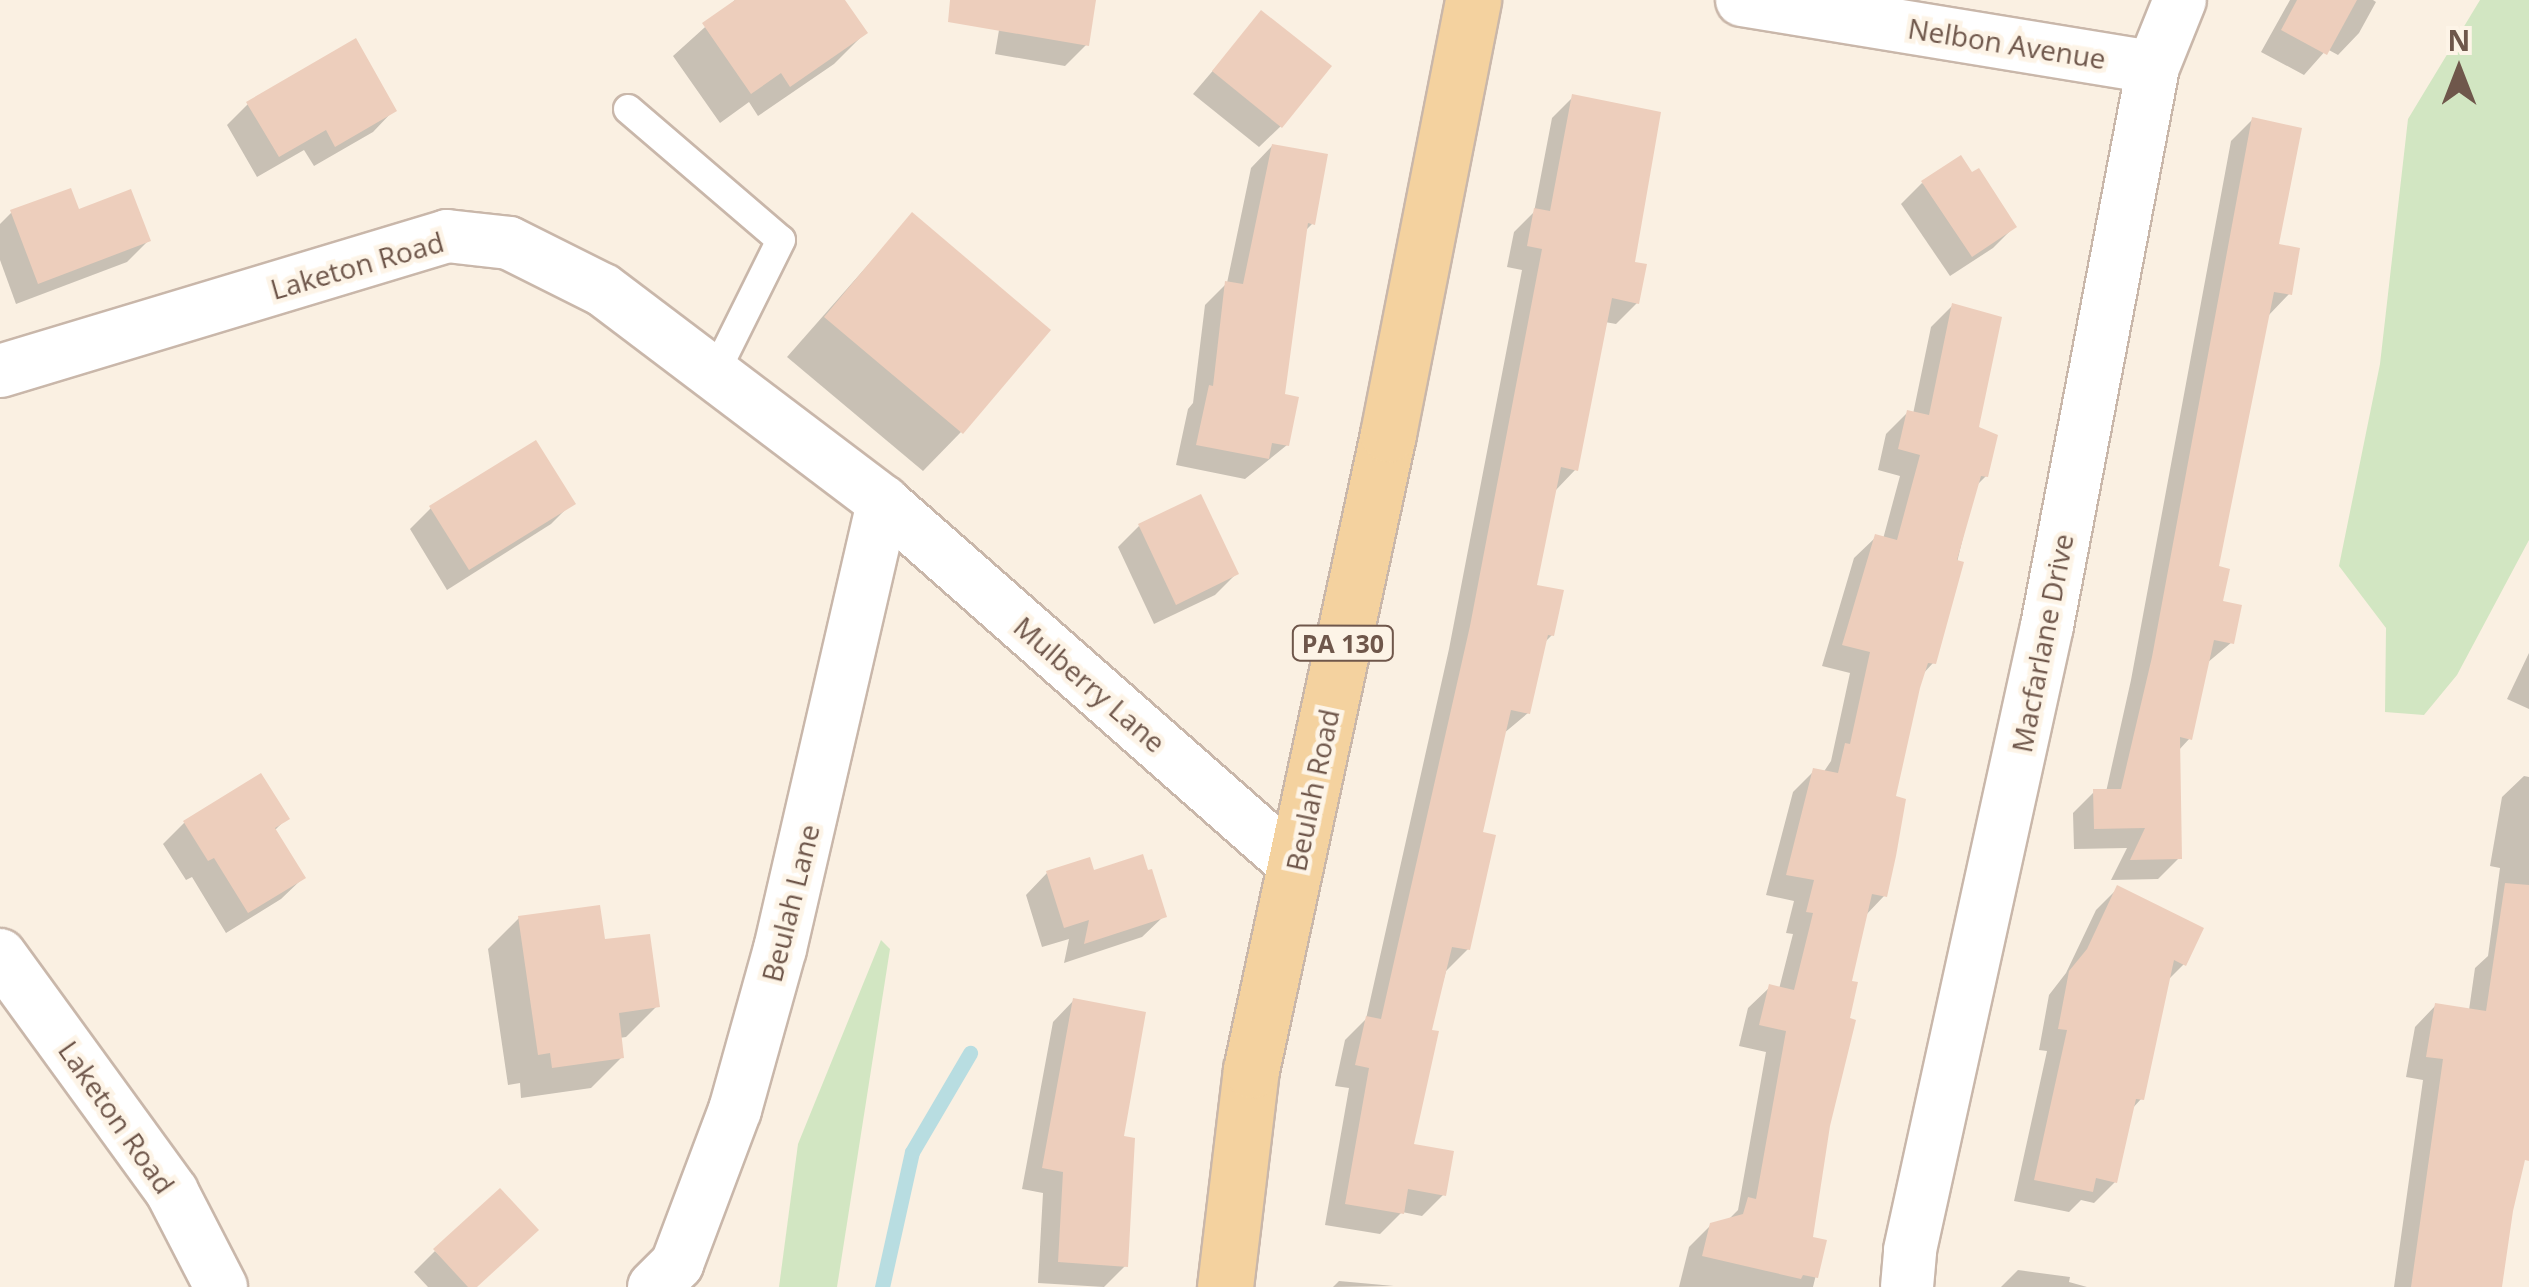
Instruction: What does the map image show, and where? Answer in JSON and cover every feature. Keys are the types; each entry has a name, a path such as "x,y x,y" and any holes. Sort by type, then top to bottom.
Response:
{"main road":[{"name":"Beulah Road","path":"1225,1287 1251,1070 1472,0"}],"street":[{"name":"Nelbon Avenue","path":"1742,0 2152,67"},
{"name":"Macfarlane Drive","path":"1907,1287 1910,1250 2047,626 2152,67 2180,0"},
{"name":"Laketon Road","path":"0,370 447,236 509,243 602,290 883,502"},
{"name":"Mulberry Lane","path":"883,502 1296,866"},
{"name":"Beulah Lane","path":"654,1287 677,1264 735,1110 780,949 883,502"},
{"name":"Laketon Road","path":"0,955 172,1192 221,1287"}],"lane":[{"path":"628,109 781,240 714,375"}],"green space":[{"path":"2480,0 2529,0 2529,540 2457,675 2424,715 2385,712 2386,628 2339,566 2380,364 2408,119"},
{"path":"881,940 890,949 837,1287 779,1287 798,1144"}],"building":[{"path":"735,0 845,0 868,33 790,87 781,73 751,94 702,23"},
{"path":"950,0 1096,0 1089,46 948,22"},
{"path":"2297,0 2357,0 2327,55 2281,30"},
{"path":"1261,10 1332,66 1282,128 1212,71"},
{"path":"356,38 397,111 335,147 326,130 279,157 246,102"},
{"path":"1572,94 1661,112 1635,262 1647,264 1639,304 1612,298 1578,471 1561,467 1537,585 1564,590 1554,636 1548,635 1530,714 1511,710 1483,832 1496,835 1470,950 1452,947 1432,1030 1439,1031 1414,1144 1454,1151 1446,1196 1408,1189 1404,1214 1345,1204 1369,1068 1355,1065 1366,1016 1381,1019 1470,626 1542,249 1527,246 1534,208 1550,211"},
{"path":"2252,117 2302,128 2279,244 2300,248 2292,295 2274,292 2219,566 2230,569 2223,601 2242,605 2234,644 2214,640 2192,740 2180,737 2182,859 2130,860 2145,828 2094,829 2093,789 2121,789 2152,657"},
{"path":"1272,144 1328,154 1315,225 1308,223 1285,394 1299,397 1289,446 1272,443 1269,459 1196,445 1209,385 1213,386 1225,281 1243,284"},
{"path":"1961,155 1972,172 1979,168 2017,227 1972,257 1921,181"},
{"path":"71,188 79,209 131,189 151,241 38,284 10,210"},
{"path":"912,212 1051,330 963,434 824,317"},
{"path":"1952,303 2002,317 1979,427 1998,435 1988,477 1981,476 1957,560 1964,562 1936,664 1928,663 1920,688 1896,796 1906,799 1887,897 1872,894 1852,981 1858,982 1850,1018 1856,1020 1830,1126 1813,1237 1827,1240 1818,1278 1803,1275 1801,1279 1702,1256 1710,1223 1743,1214 1748,1197 1756,1199 1786,1031 1759,1025 1769,984 1794,990 1813,913 1806,912 1814,880 1786,875 1813,768 1838,773 1845,743 1850,744 1870,652 1842,645 1875,534 1897,540 1920,455 1898,449 1907,410 1929,415"},
{"path":"536,440 576,504 469,570 429,506"},
{"path":"1201,494 1239,574 1176,605 1138,524"},
{"path":"261,773 290,819 275,828 306,878 248,913 214,858 208,861 183,821"},
{"path":"1143,854 1148,870 1152,869 1167,917 1084,944 1089,920 1064,928 1046,871 1090,857 1094,870"},
{"path":"2505,883 2529,885 2529,1161 2525,1160 2513,1211 2502,1287 2411,1287 2443,1059 2426,1057 2435,1003 2486,1011"},
{"path":"2117,885 2204,928 2186,966 2174,960 2144,1100 2136,1099 2117,1183 2096,1178 2093,1192 2034,1180 2067,1030 2058,1029 2069,971 2087,949"},
{"path":"600,905 605,939 650,934 660,1007 619,1013 624,1058 552,1068 550,1053 538,1055 518,916"},
{"path":"1073,998 1146,1012 1124,1136 1135,1138 1128,1267 1058,1262 1063,1172 1042,1168"},
{"path":"500,1188 539,1230 477,1287 468,1287 433,1249"}],"waterway":[{"path":"882,1287 912,1152 970,1053"}]}
